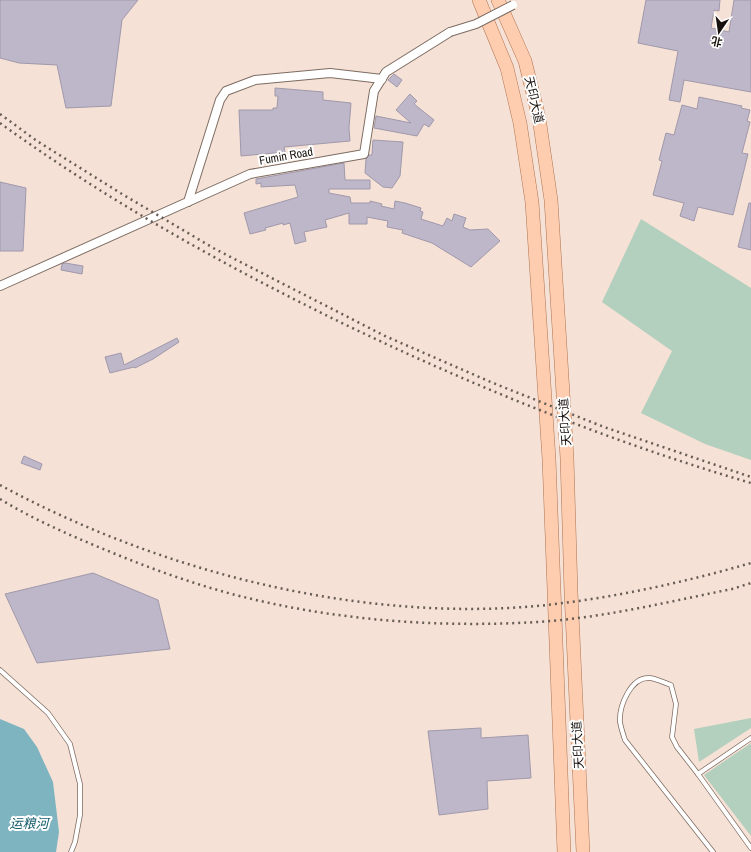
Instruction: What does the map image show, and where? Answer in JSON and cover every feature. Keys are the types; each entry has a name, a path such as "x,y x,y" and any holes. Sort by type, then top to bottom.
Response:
{"main road":[{"name":"天印大道","path":"480,0 507,68 520,123 532,202 549,459 564,852"},
{"name":"天印大道","path":"498,0 525,61 539,118 551,200 567,458 571,592 583,852"}],"street":[{"name":"Fumin Road","path":"0,286 250,174 364,154 374,91 386,72 450,32 476,24 514,2"},
{"path":"188,202 220,100 226,91 255,80 330,73 382,79"}],"lane":[{"path":"0,670 48,712 70,744 80,784 80,815 76,835 70,852"},
{"path":"713,852 625,740 620,722 623,701 631,689 640,680 650,678 671,685 676,704 672,738 751,848"},
{"path":"698,774 751,738"}],"green space":[{"path":"641,219 751,288 751,460 705,444 641,413 672,351 602,302"},
{"path":"751,718 751,728 699,762 694,729"},
{"path":"751,743 751,836 704,775"}],"water":[{"name":"运粮河","path":"0,719 24,729 37,747 53,782 59,832 56,852 0,852"}],"building":[{"path":"0,0 138,0 122,20 111,106 66,108 57,65 19,63 0,58"},
{"path":"646,0 720,0 719,11 714,10 711,28 729,32 734,0 751,0 751,92 684,80 680,102 669,100 678,51 638,43"},
{"path":"394,74 402,80 397,87 388,80"},
{"path":"275,88 323,92 323,100 351,103 349,128 350,141 284,147 285,152 241,156 239,110 273,110 273,108 277,108 278,96 275,96"},
{"path":"410,94 417,101 414,104 434,120 429,127 424,124 417,136 374,128 376,116 411,123 396,110"},
{"path":"699,97 742,106 741,108 750,110 747,121 750,122 742,153 748,154 733,215 698,207 694,221 680,216 684,203 653,195 662,161 659,160 666,133 674,135 682,105 697,109"},
{"path":"373,140 403,142 400,176 392,188 383,187 365,173 366,159 369,155 372,155"},
{"path":"344,163 345,180 370,180 370,189 329,189 329,193 350,197 351,203 370,203 370,201 382,204 381,206 394,209 395,201 405,203 421,208 420,211 423,212 421,219 443,226 447,218 452,221 454,214 466,218 463,227 470,230 488,229 500,241 471,267 432,243 402,233 403,230 387,227 388,221 367,217 367,224 349,224 349,213 325,220 327,227 304,232 306,241 295,244 290,223 283,225 283,223 265,228 266,230 250,234 244,213 298,197 295,185 261,187 261,183 256,184 256,179"},
{"path":"0,182 26,188 23,251 0,251"},
{"path":"749,203 751,203 751,250 738,247"},
{"path":"65,263 83,266 82,274 61,270 62,264"},
{"path":"177,338 179,342 153,359 135,368 110,373 105,357 121,353 124,365"},
{"path":"24,456 42,464 40,470 21,463"},
{"path":"93,573 158,600 170,649 37,663 5,594"},
{"path":"481,728 481,738 528,735 531,778 487,781 488,809 439,815 428,731"}],"railway":[{"path":"0,114 37,141 122,194 215,249 385,336 493,383 604,427 751,477"},
{"path":"0,123 41,152 125,206 255,279 344,324 443,370 544,412 647,450 751,483"},
{"path":"0,485 61,516 126,542 192,565 260,584 329,597 399,606 468,609 537,606 564,603 618,595 698,577 751,563"},
{"path":"0,499 41,522 70,535 172,575 217,590 269,603 345,616 422,623 460,624 499,624 562,620 635,609 732,589 751,583"}]}
